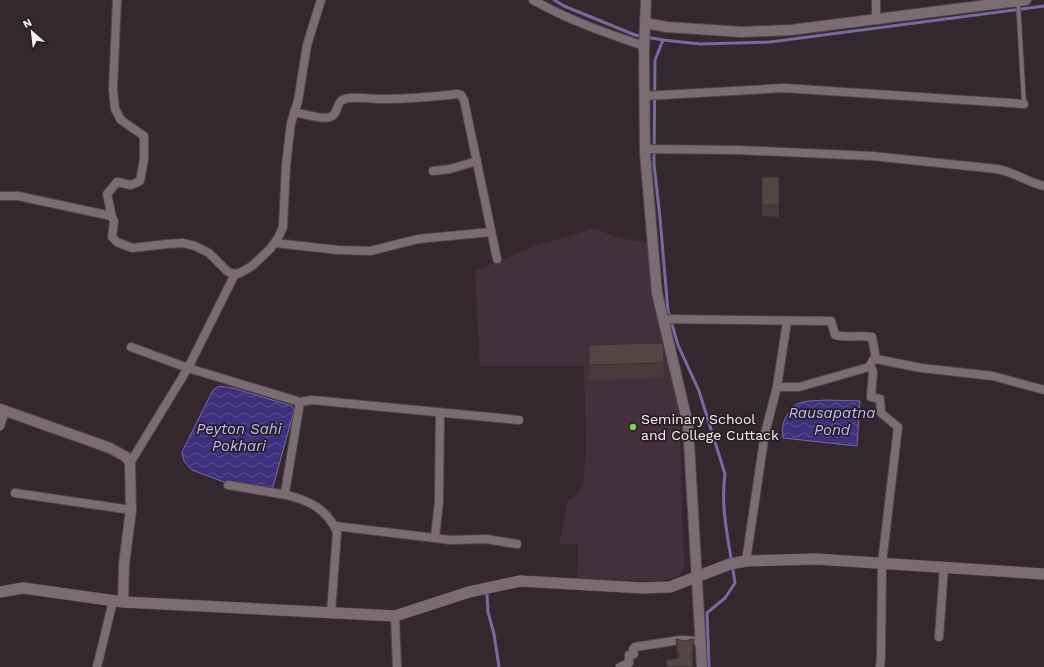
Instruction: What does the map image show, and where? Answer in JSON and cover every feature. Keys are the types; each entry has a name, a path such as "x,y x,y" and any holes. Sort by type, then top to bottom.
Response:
{"main road":[{"path":"0,592 23,588 118,602 395,616 468,592 520,581 643,588 670,587 738,563 816,559 1044,574"}],"street":[{"path":"117,0 113,89 115,109 121,120 144,136 144,159 140,181 130,185 117,182 108,194 114,221 112,236 117,242 132,248 183,243 195,246 209,252 228,272 235,274 240,273 252,266 262,258 275,243 283,227 288,144 291,123 298,101 307,45 322,0"},
{"path":"533,0 556,13 644,44"},
{"path":"646,0 644,44 645,149 657,293 688,425 702,667"},
{"path":"876,0 876,18"},
{"path":"645,24 742,32 791,30 1022,0"},
{"path":"644,96 784,88 1024,104"},
{"path":"294,112 323,118 331,117 335,114 342,99 406,99 457,94 461,95 464,100 497,259"},
{"path":"645,149 738,150 872,156 997,169 1044,186"},
{"path":"433,171 450,169 477,161"},
{"path":"0,196 18,196 112,217"},
{"path":"275,243 338,250 370,251 418,239 491,232"},
{"path":"130,463 188,368 235,274"},
{"path":"663,319 831,321 835,335 851,338 863,336 872,338 876,359"},
{"path":"738,563 765,433 777,388 787,321"},
{"path":"131,346 188,368 300,402 312,400 519,420"},
{"path":"777,388 799,387 868,367 873,360 876,359 921,368 993,376 1044,390"},
{"path":"868,367 872,369 873,372 871,397 880,398 881,413 898,427 882,563 880,667"},
{"path":"287,495 285,493 286,479 300,402"},
{"path":"0,426 2,410 110,448 126,456 130,463 131,510 118,602 96,667"},
{"path":"435,538 439,501 440,413"},
{"path":"228,485 287,495 305,500 318,508 335,526 337,532 331,613"},
{"path":"15,493 131,510"},
{"path":"335,526 451,540 486,540 518,544"},
{"path":"939,637 944,567"},
{"path":"395,616 397,667"},
{"path":"620,667 629,663 629,655 634,654 633,649 635,647 680,640 701,641"}],"lane":[{"path":"1022,0 1024,104"}],"shaded area":[{"name":"Seminary School and College Cuttack","path":"592,229 620,238 648,243 679,404 684,565 683,572 678,576 661,581 577,579 578,544 559,544 568,500 574,497 583,485 586,450 584,366 480,366 475,271 538,245"}],"water":[{"name":"Peyton Sahi Pokhari","path":"219,386 233,388 292,406 294,411 272,490 229,484 192,470 184,461 182,452 213,390"},
{"name":"Rausapatna Pond","path":"826,400 860,401 857,446 783,438 784,422 792,408 797,404 804,402"}],"building":[{"path":"762,177 779,177 779,205 762,205"},
{"path":"663,343 664,363 589,365 589,345"},
{"path":"676,639 685,641 694,639 692,654 693,667 667,667 666,660 679,658"}],"waterway":[{"path":"554,0 564,6 635,35 700,44 770,42 1044,6"},
{"path":"663,40 655,60 654,164 668,311 678,345 699,391 725,474 725,515 735,583 725,598 707,613 709,667"},
{"path":"487,594 488,612 494,634 499,667"}],"place":[{"name":"Seminary School and College Cuttack","path":"633,427"}]}
